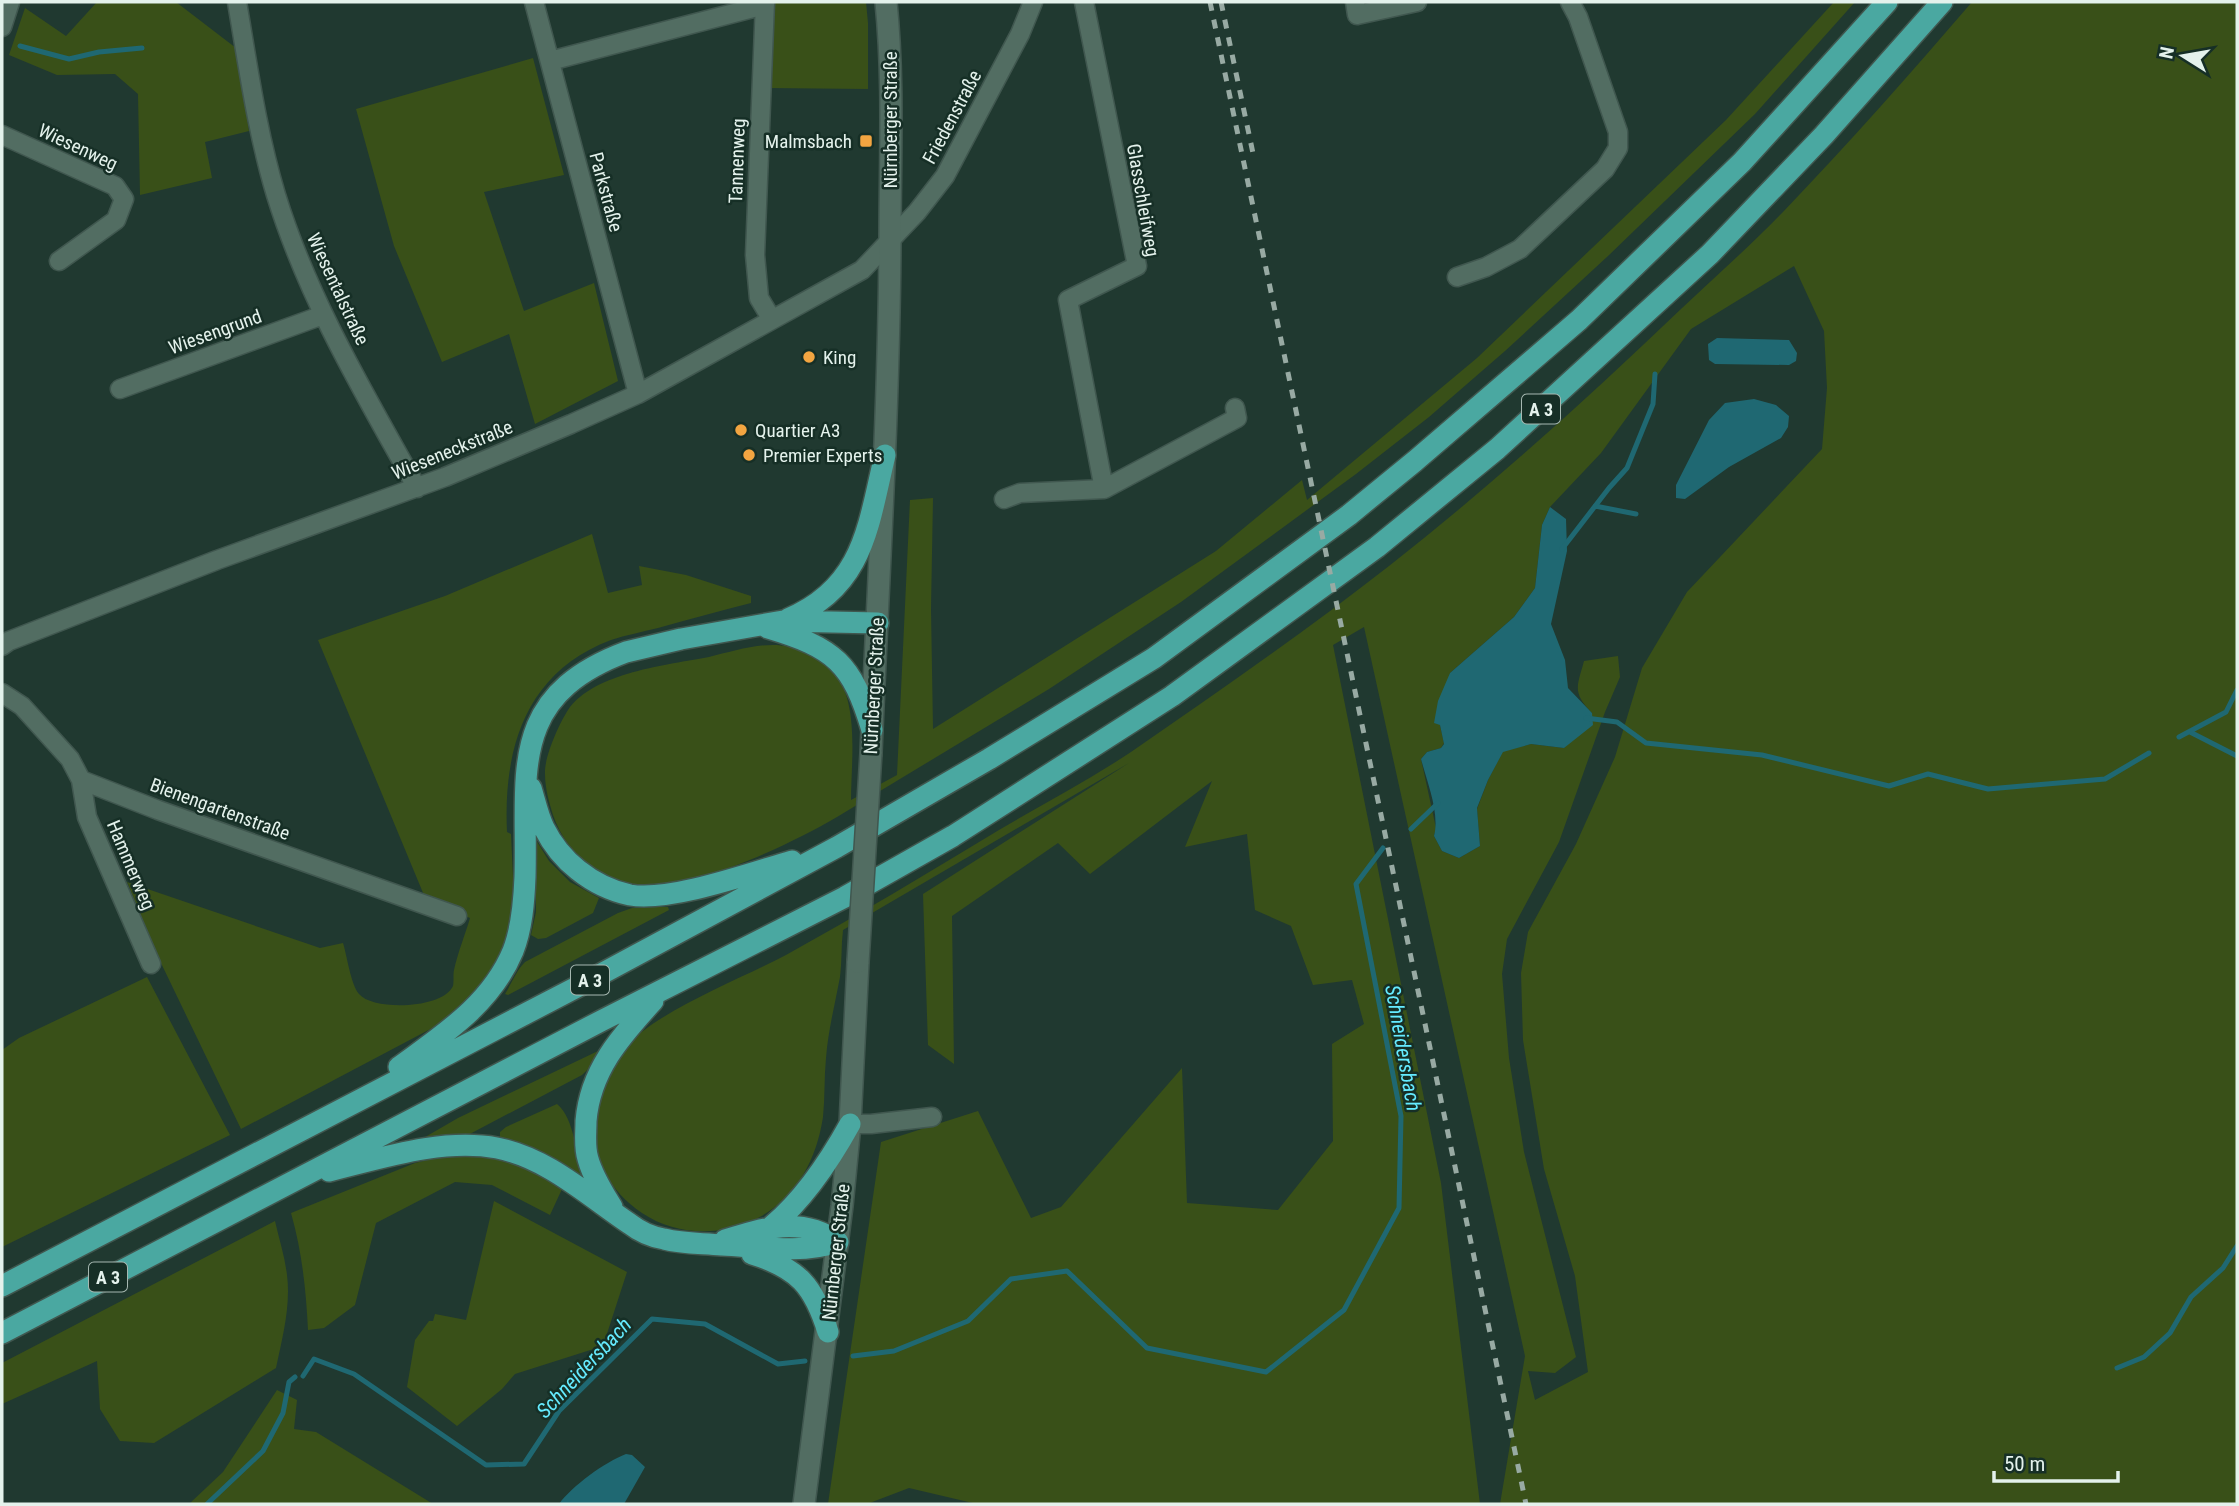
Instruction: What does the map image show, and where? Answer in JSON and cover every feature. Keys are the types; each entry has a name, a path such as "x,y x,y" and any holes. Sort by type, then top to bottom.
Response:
{"highway":[{"name":"A 3","path":"2,1286 577,987 837,847 989,759 1154,658 1283,564 1406,469 1579,320 1742,162 1887,2"},
{"name":"A 3","path":"2,1333 299,1177 845,897 986,815 1172,696 1377,547 1497,449 1710,254 1824,135 1942,2"},
{"path":"783,621 823,600 844,579 862,540 886,455"},
{"path":"340,1108 473,1010 504,970 514,948 524,896 526,765 535,731 547,708 571,681 588,669 626,652 755,625 783,621 878,623"},
{"path":"755,625 810,642 844,666 864,705 872,730"},
{"path":"526,765 544,828 568,862 602,886 631,895 653,896 726,881 837,847"},
{"path":"615,1212 586,1156 588,1101 599,1069 611,1050 661,991"},
{"path":"772,1226 808,1189 830,1160 850,1124"},
{"path":"299,1177 426,1150 476,1145 499,1149 541,1164 615,1212 630,1225 663,1239 794,1249 824,1247 838,1242"},
{"path":"712,1244 772,1226 817,1230 838,1242"},
{"path":"712,1244 770,1259 786,1266 802,1278 821,1310 828,1332"}],"main road":[{"name":"Nürnberger Straße","path":"804,1504 828,1332 850,1124 871,753 886,455 891,79 886,2"}],"street":[{"path":"2,27 10,2"},
{"name":"Wiesentalstraße","path":"237,2 253,94 276,194 296,253 323,315 417,488"},
{"name":"Parkstraße","path":"534,2 638,394"},
{"name":"Friedenstraße","path":"890,239 917,212 945,176 1020,34 1033,2"},
{"name":"Glasschleifweg","path":"1084,2 1137,266 1068,300 1104,489"},
{"path":"1356,8 1417,2"},
{"path":"1457,277 1486,267 1520,249 1605,169 1618,148 1618,132 1578,17 1570,2"},
{"path":"550,61 765,4"},
{"name":"Tannenweg","path":"765,4 755,255 759,298 771,318"},
{"name":"Wiesenweg","path":"2,135 115,186 124,200 116,220 59,261"},
{"name":"Wieseneckstraße","path":"2,646 217,560 417,488 638,394 862,270 890,239"},
{"name":"Wiesengrund","path":"120,389 323,315"},
{"path":"1004,499 1020,493 1104,489 1237,418 1235,408"},
{"path":"2,693 22,706 70,759 81,780"},
{"name":"Bienengartenstraße","path":"81,780 457,916"},
{"name":"Hammerweg","path":"81,780 87,817 151,964"},
{"path":"850,1124 932,1117"}],"green space":[{"path":"97,2 176,2 236,48 249,131 205,142 212,178 140,195 138,94 115,74 57,75 9,55 25,8 66,36"},
{"path":"771,2 866,2 868,89 767,88"},
{"path":"1834,2 1855,2 1755,114 1505,351 1429,417 1356,474 1181,602 1049,689 837,817 746,862 695,879 649,886 617,881 590,866 559,830 548,795 545,767 560,724 580,697 595,687 633,672 760,646 785,646 808,653 821,660 842,684 851,715 851,800 897,775 910,500 933,498 933,729 1216,551 1302,480 1307,500 1477,358 1726,120"},
{"path":"1972,2 2237,2 2237,1504 1500,1504 1525,1356 1364,627 1333,645 1441,1183 1480,1504 977,1504 909,1488 867,1504 828,1504 881,1142 978,1111 1031,1218 1061,1207 1182,1068 1187,1203 1278,1210 1333,1141 1332,1044 1364,1024 1352,980 1313,985 1291,926 1255,910 1247,834 1185,847 1212,781 1090,874 1058,843 952,916 954,1064 928,1045 923,894 1129,763 843,930 840,977 827,1048 823,1117 819,1136 805,1172 795,1187 768,1212 732,1228 686,1230 652,1219 622,1196 608,1178 599,1158 595,1114 610,1070 624,1049 655,1022 813,940 1115,762 1358,590 1427,536 1538,441 1745,249 1879,108","holes":["1794,266 1824,331 1827,388 1822,449 1687,592 1642,668 1615,757 1576,844 1528,932 1521,973 1523,1040 1544,1169 1575,1276 1588,1372 1535,1400 1528,1371 1555,1373 1576,1357 1524,1152 1509,1058 1502,974 1507,939 1559,842 1620,677 1618,656 1584,661 1578,689 1581,700 1592,713 1564,748 1531,744 1503,751 1477,809 1480,846 1459,858 1442,851 1434,836 1436,828 1421,759 1427,752 1441,748 1444,743 1440,725 1450,673 1514,617 1535,588 1542,525 1550,507 1601,453 1691,329"]},
{"path":"533,58 564,175 484,192 524,311 594,283 618,381 535,424 509,334 442,362 394,246 356,109"},
{"path":"592,534 608,593 642,585 639,566 686,575 751,596 751,603 611,640 582,654 558,672 540,693 526,716 516,743 507,801 507,832 511,834 514,899 508,943 487,983 440,1024 241,1129 160,961 127,882 320,948 343,943 359,994 378,1003 408,1005 423,1003 447,994 453,986 456,963 470,918 426,900 318,640 445,596"},
{"path":"536,840 549,861 570,882 599,898 593,913 546,938 538,939 531,935 536,912"},
{"path":"668,907 669,910 508,995 505,994 525,962 618,913 632,908"},
{"path":"147,977 230,1135 2,1247 2,1050 19,1038"},
{"path":"598,1051 595,1061 582,1075 466,1136 420,1140 458,1118"},
{"path":"557,1104 568,1119 586,1180 500,1139 500,1132 506,1127"},
{"path":"452,1154 477,1154 520,1163 562,1189 550,1215 492,1185 455,1182 376,1223 355,1305 324,1328 308,1330 303,1271 291,1213 415,1163"},
{"path":"494,1201 627,1272 603,1346 515,1374 502,1389 457,1426 407,1387 415,1340 429,1321 433,1321 435,1314 466,1320"},
{"path":"275,1221 288,1287 285,1322 276,1368 154,1443 120,1441 100,1409 97,1361 2,1404 2,1363"},
{"path":"277,1390 297,1400 294,1429 316,1432 433,1504 189,1504 223,1472"}],"water":[{"path":"1717,338 1789,340 1797,353 1796,361 1789,365 1715,364 1709,360 1708,344"},
{"path":"1754,399 1776,405 1789,416 1788,427 1781,438 1729,467 1685,499 1676,498 1676,485 1709,420 1725,403"},
{"path":"1550,507 1566,519 1567,551 1551,624 1565,660 1568,688 1592,713 1593,725 1564,748 1531,744 1503,752 1477,808 1480,846 1459,858 1442,851 1434,836 1434,808 1421,759 1427,752 1441,748 1444,744 1440,725 1434,723 1438,701 1450,673 1514,617 1535,588 1542,525"},
{"path":"626,1454 632,1455 645,1467 624,1504 559,1504 590,1475"}],"waterway":[{"path":"20,46 69,59 99,52 142,48"},
{"path":"1562,549 1627,468 1653,404 1655,374"},
{"path":"1595,506 1636,514"},
{"name":"Schneidersbach","path":"2179,737 2226,712 2237,690"},
{"name":"Schneidersbach","path":"1586,718 1617,722 1646,743 1762,755 1889,786 1928,774 1988,789 2105,779 2149,753"},
{"path":"2190,732 2237,756"},
{"name":"Schneidersbach","path":"1411,829 1438,803"},
{"name":"Schneidersbach","path":"853,1356 894,1351 968,1321 1011,1279 1067,1271 1147,1348 1266,1372 1344,1310 1399,1208 1401,1116 1356,884 1383,848"},
{"path":"2117,1368 2144,1357 2170,1333 2191,1297 2223,1268 2237,1246"},
{"name":"Schneidersbach","path":"303,1376 314,1359 354,1374 486,1465 524,1464 559,1411 652,1319 705,1324 778,1364 805,1361"},
{"name":"Schneidersbach","path":"207,1504 263,1451 283,1413 289,1382 295,1377"}],"railway":[{"path":"1210,2 1526,1504"},
{"path":"1221,2 1254,158"}],"place":[{"name":"Malmsbach","path":"866,141"},
{"name":"King","path":"809,357"},
{"name":"Quartier A3","path":"741,430"},
{"name":"Premier Experts","path":"749,455"}]}
